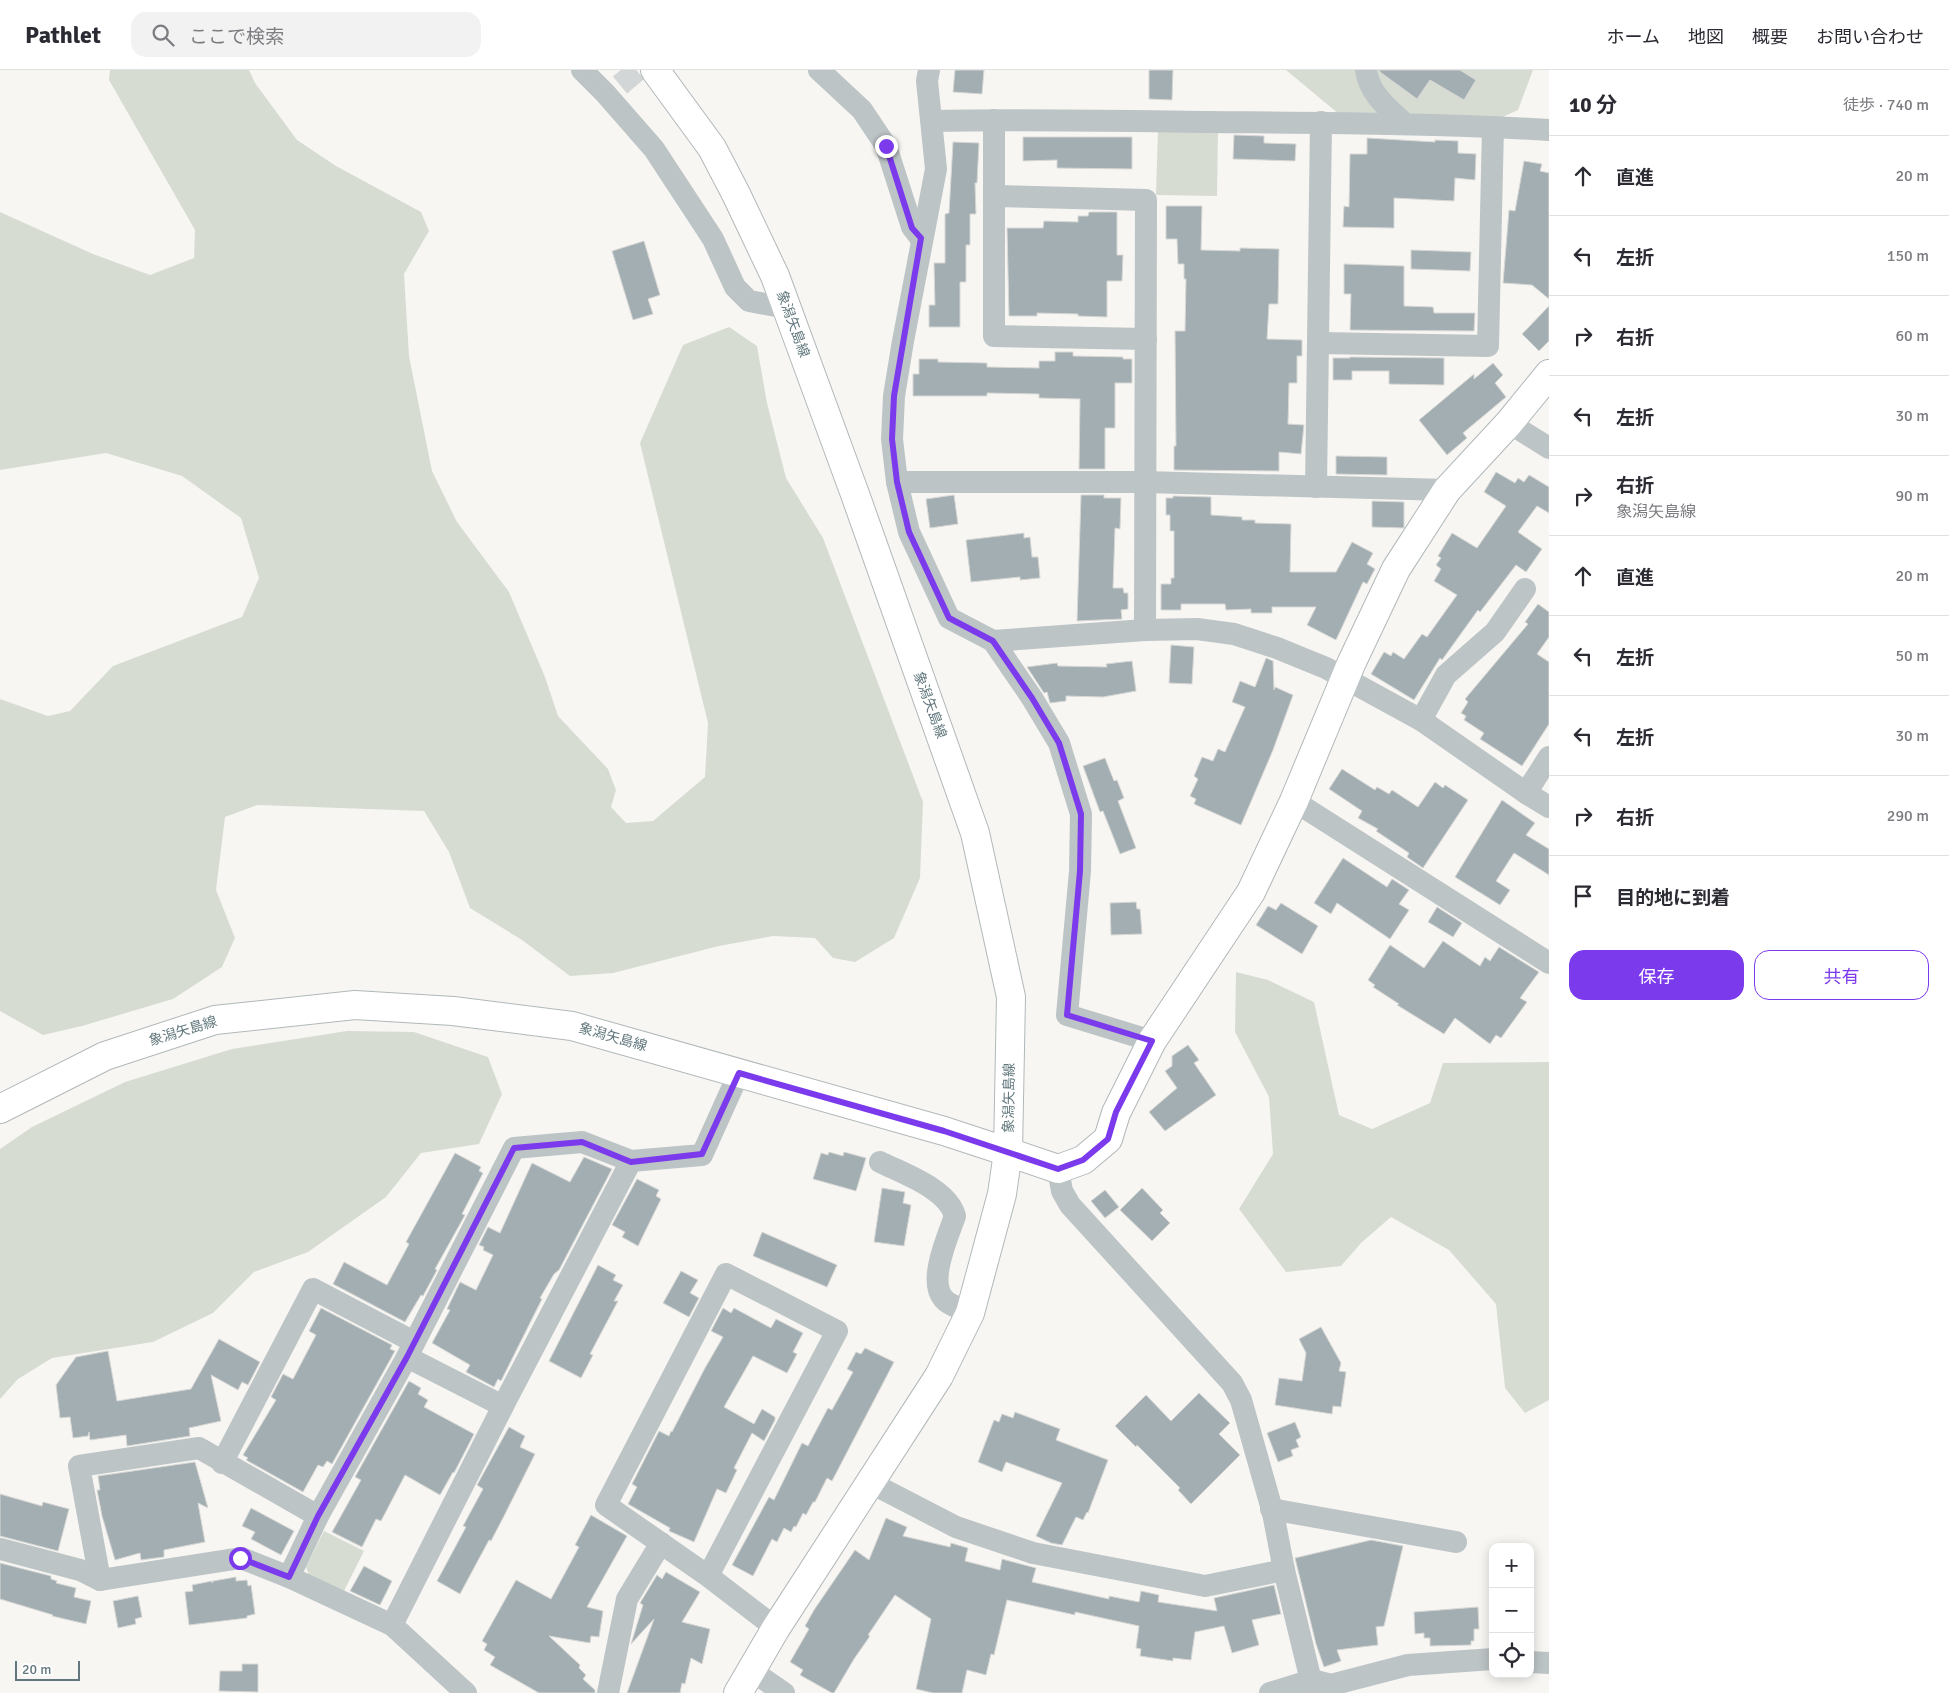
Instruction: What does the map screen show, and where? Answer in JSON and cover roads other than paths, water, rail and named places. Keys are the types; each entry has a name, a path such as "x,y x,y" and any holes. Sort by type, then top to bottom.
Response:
{"main road":[{"name":"象潟矢島線","path":"0,1109 104,1056 216,1020 355,1005 453,1012 572,1026 944,1131 1008,1152 1011,997 976,833 860,506 764,251 712,148 655,70"},
{"path":"745,1682 776,1628 939,1376 970,1313 1002,1194 1008,1152 1058,1169 1083,1160 1108,1139 1116,1112 1152,1041 1251,892 1294,801 1346,677 1396,569 1447,490 1509,422 1549,374"}],"street":[{"path":"582,70 614,91 713,239 735,287 749,301 787,308"},
{"path":"819,70 862,110 886,146 912,228 921,238"},
{"path":"929,70 927,81 936,169 921,238 894,396 892,439 897,482 909,532 949,618 993,641 1032,698 1059,743 1081,814 1080,871 1067,1015 1152,1041"},
{"path":"1366,70 1366,76 1375,95 1405,124"},
{"path":"994,120 994,336 1146,339"},
{"path":"932,121 1321,122 1549,130"},
{"path":"1316,487 1321,122"},
{"path":"1318,343 1488,346 1493,127"},
{"path":"995,196 1146,200 1145,630"},
{"path":"1509,422 1549,448"},
{"path":"897,482 1144,482 1447,490"},
{"path":"1422,720 1446,675 1495,632 1525,589"},
{"path":"993,641 1145,630 1197,629 1234,634 1277,648 1346,677 1422,720 1549,807"},
{"path":"1526,793 1549,757"},
{"path":"1294,801 1549,963"},
{"path":"289,1577 318,1516 410,1350 514,1148 582,1142 631,1162 702,1154 739,1073"},
{"path":"392,1625 503,1406 631,1162"},
{"path":"880,1162 941,1194 953,1208 955,1216 937,1273 937,1287 943,1299 970,1313"},
{"path":"1058,1169 1062,1191 1070,1205 1232,1383 1241,1400 1271,1509 1313,1686"},
{"path":"708,1576 837,1331 726,1274 606,1506 708,1576 776,1628"},
{"path":"222,1463 313,1288 503,1406"},
{"path":"100,1580 79,1466 199,1448 222,1463 318,1516"},
{"path":"871,1483 956,1528 1033,1553 1205,1586 1284,1570"},
{"path":"1271,1509 1456,1542"},
{"path":"608,1693 627,1599 660,1544"},
{"path":"0,1548 80,1570 100,1580 240,1558 289,1577 392,1625 466,1693"},
{"path":"1270,1693 1331,1685 1408,1665 1489,1660"},
{"path":"1534,1662 1549,1663"},
{"path":"745,1682 784,1693"}],"tunnel":[{"path":"620,85 638,70"}]}
